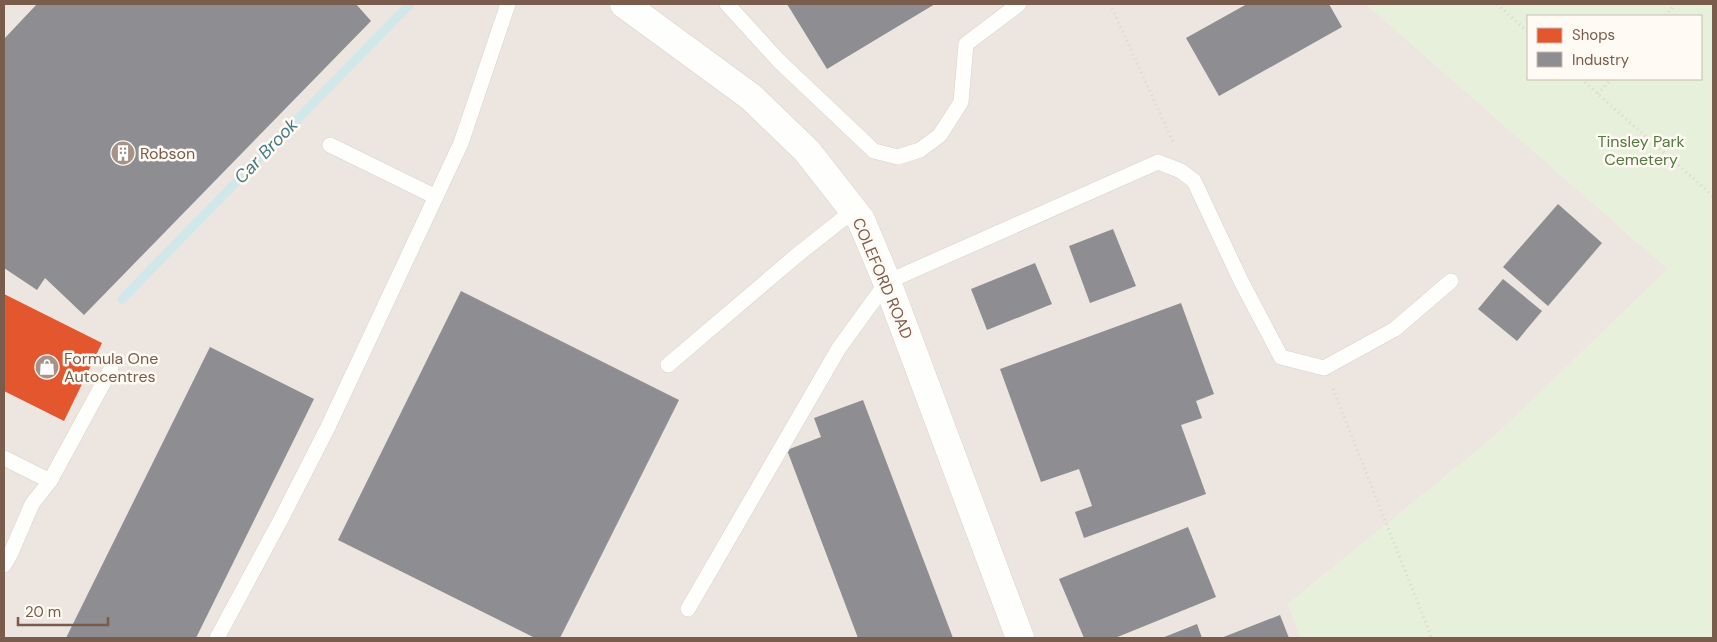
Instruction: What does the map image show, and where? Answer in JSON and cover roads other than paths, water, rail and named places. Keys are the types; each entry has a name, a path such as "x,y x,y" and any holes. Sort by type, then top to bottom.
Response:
{"street":[{"name":"COLEFORD ROAD","path":"624,4 751,97 807,151 861,220 887,282 1020,638"}],"lane":[{"path":"217,638 324,435 461,144 508,4"},
{"path":"727,4 779,61 874,151 898,157 920,150 940,135 961,102 966,44 1019,4"},
{"path":"330,145 436,197"},
{"path":"688,609 839,348 887,282 1158,162 1181,171 1194,181 1241,281 1281,357 1324,368 1396,329 1451,281"},
{"path":"668,365 796,256 854,210"},
{"path":"4,565 32,504 50,481 111,369"},
{"path":"4,458 50,481"}],"waterway":[{"name":"Car Brook","path":"122,299 410,4"}],"place":[{"name":"Robson","path":"123,153"},
{"name":"Formula One Autocentres","path":"47,367"}],"park label":[{"name":"Tinsley Park Cemetery","path":"1641,150"}]}
